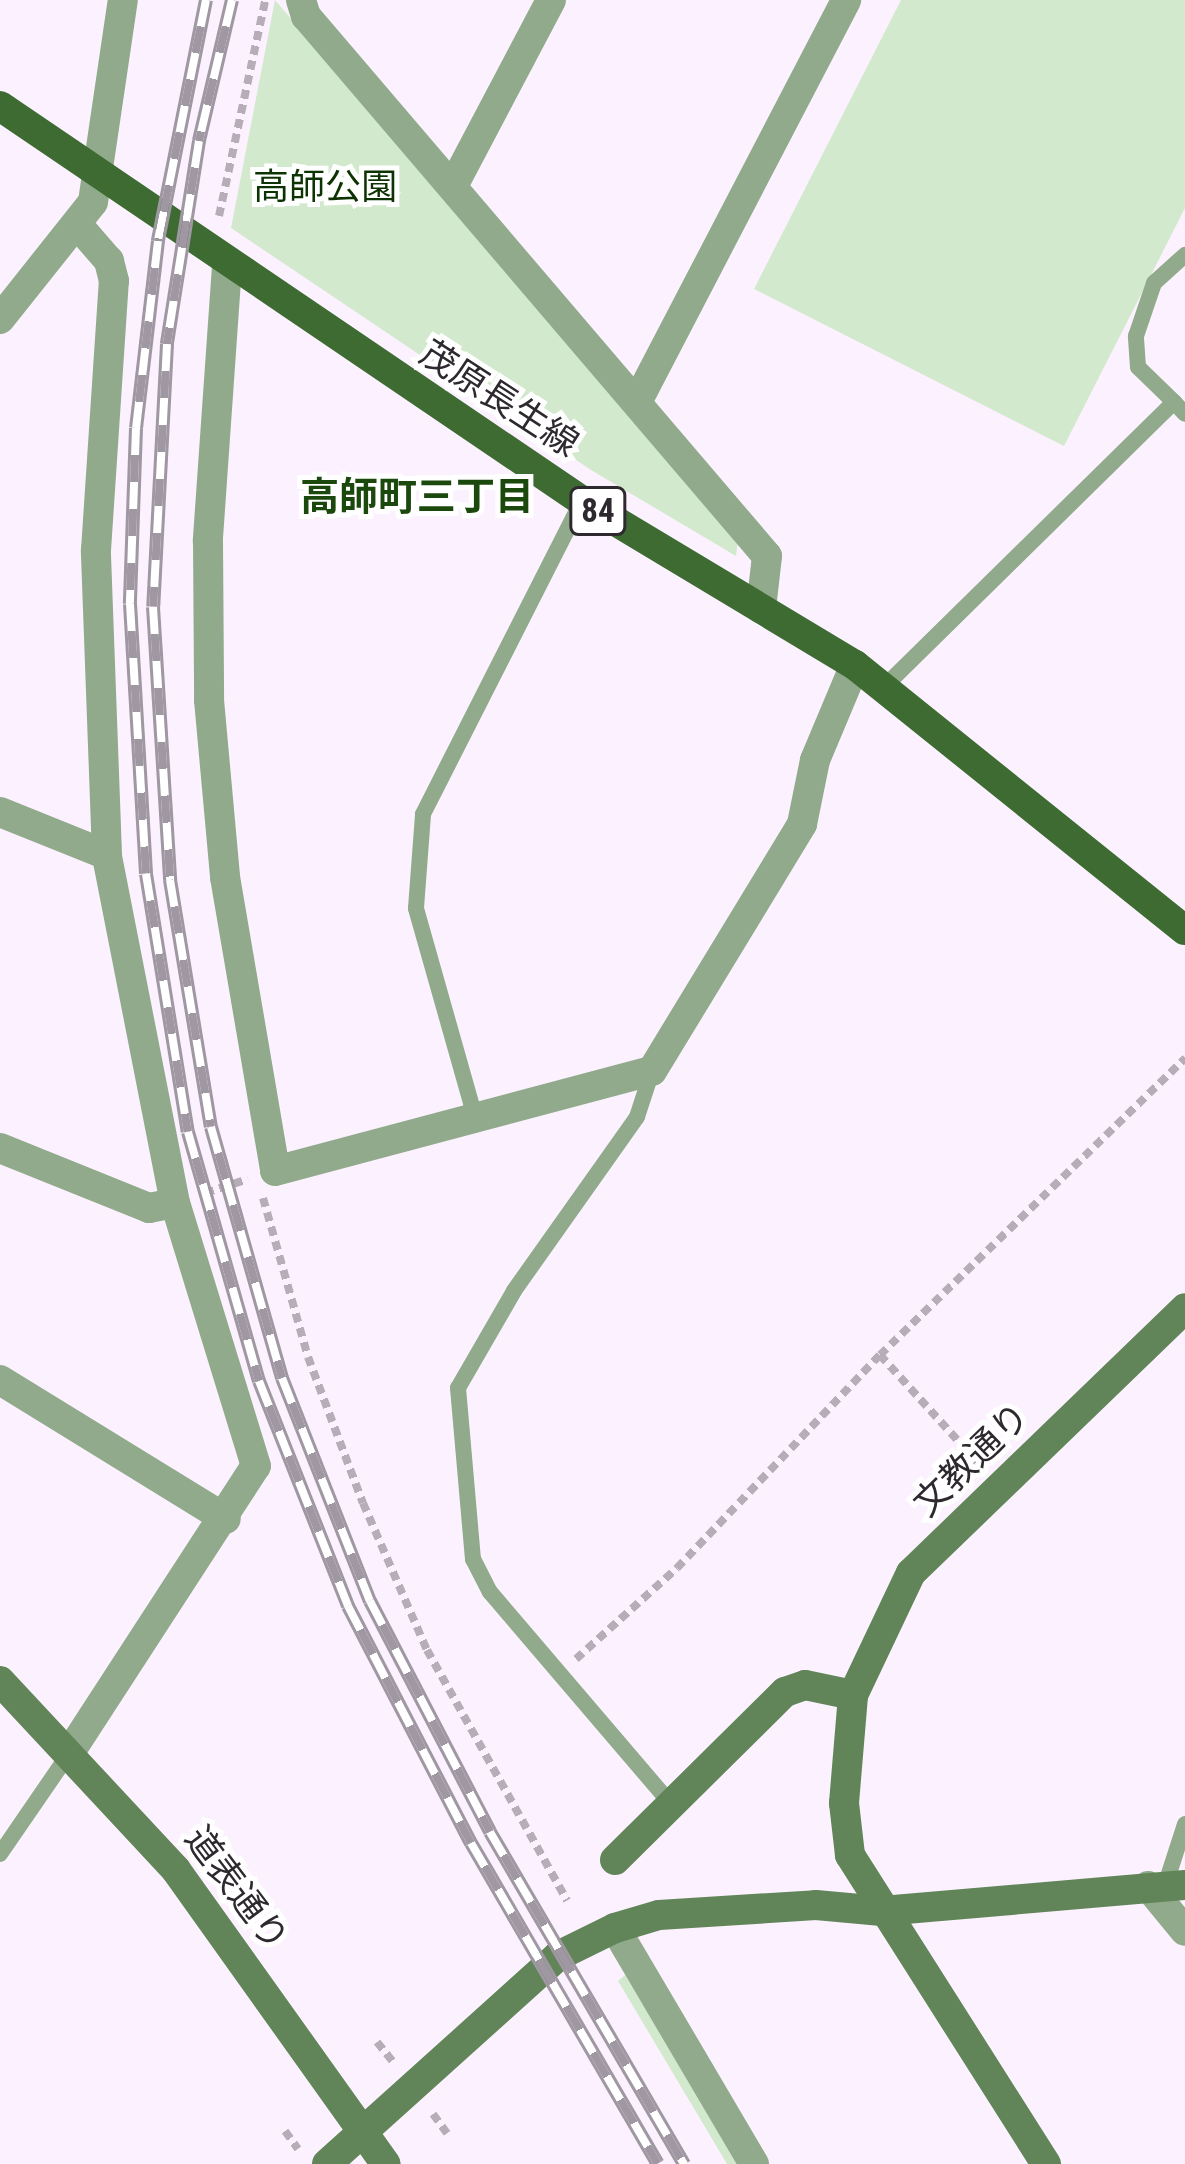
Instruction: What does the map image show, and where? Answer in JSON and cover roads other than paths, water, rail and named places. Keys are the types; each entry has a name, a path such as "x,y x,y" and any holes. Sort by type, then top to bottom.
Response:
{"main road":[{"name":"茂原長生線","path":"0,106 227,266 582,500 855,665 1185,930"}],"street":[{"path":"0,319 77,224 100,176 123,0"},
{"path":"301,0 306,16 767,556 761,609"},
{"path":"453,187 551,0"},
{"path":"638,400 846,0"},
{"path":"70,1752 226,1519 256,1466 175,1203 107,855 96,550 114,281 109,261 77,224"},
{"path":"227,266 208,541 209,700 225,877 275,1171 652,1071 802,824 815,760 855,665"},
{"path":"0,812 107,855"},
{"path":"0,1148 149,1208 175,1203"},
{"name":"文教通り","path":"1046,2164 850,1855 844,1803 853,1695 911,1573 1185,1308"},
{"path":"0,1380 226,1519"},
{"name":"道表通り","path":"0,1682 176,1870 367,2131 386,2164"},
{"path":"615,1860 785,1692 805,1685 853,1695"},
{"path":"327,2164 558,1956 615,1928 659,1915 816,1905 882,1911 1166,1886 1185,1931"},
{"path":"615,1928 754,2164"}],"lane":[{"path":"885,686 1179,408 1138,367 1136,336 1154,283 1185,255"},
{"path":"475,1117 416,908 423,814 582,500"},
{"path":"652,1071 637,1117 514,1292 458,1388 472,1558 559,1674 671,1804"},
{"path":"0,1854 70,1752"},
{"path":"1166,1886 1185,1824"}],"railway":[{"path":"206,0 158,241 136,428 130,604 146,874 188,1132 259,1381 348,1606 471,1843 658,2164"},
{"path":"232,0 199,141 167,344 153,607 170,880 211,1127 282,1378 370,1601 490,1832 684,2164"}],"district":[{"name":"高師町三丁目","path":"417,497"}],"park label":[{"name":"高師公園","path":"325,188"}]}
